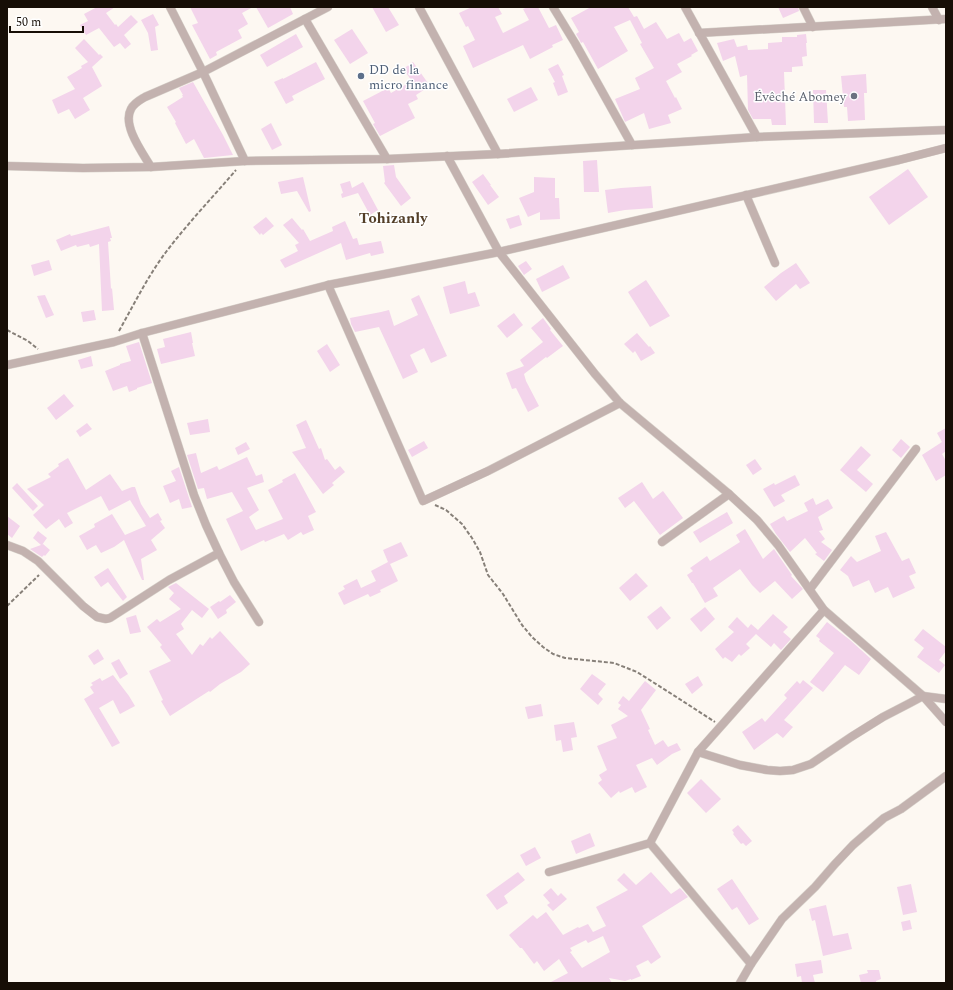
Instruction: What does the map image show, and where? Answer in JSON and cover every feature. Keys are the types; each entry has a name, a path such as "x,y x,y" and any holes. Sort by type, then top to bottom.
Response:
{"street":[{"path":"170,7 203,72 245,161"},
{"path":"151,167 134,138 129,126 128,116 131,108 137,102 145,97 203,72 304,18 328,7"},
{"path":"420,7 498,154"},
{"path":"553,7 579,50 632,145"},
{"path":"685,7 757,137"},
{"path":"803,7 813,27"},
{"path":"932,7 943,20"},
{"path":"304,18 387,159"},
{"path":"699,33 943,20"},
{"path":"7,166 83,168 151,167 245,161 387,159 498,154 757,137 946,130"},
{"path":"7,365 114,342 142,333 328,285 499,252 946,148"},
{"path":"447,156 499,252 620,404 729,494 757,520 778,545 824,610 923,696 946,722"},
{"path":"746,195 775,263"},
{"path":"328,285 423,501 488,471 620,404"},
{"path":"142,333 194,495 206,525 234,582 259,622"},
{"path":"810,589 916,449"},
{"path":"662,542 729,494"},
{"path":"7,545 23,551 31,556 46,568 83,606 97,617 106,619 110,618 169,580 219,553"},
{"path":"549,872 650,844 698,752 824,610"},
{"path":"698,752 740,765 767,770 793,770 810,764 883,717 923,696 946,699"},
{"path":"740,983 751,964 782,919 815,887 853,845 884,818 901,809 946,776"},
{"path":"650,844 751,964"}],"path":[{"path":"114,342 150,276 166,252 245,161"},
{"path":"7,330 28,341 46,356"},
{"path":"423,501 446,510 462,524 472,538 488,575 503,594 522,625 543,647 553,654 565,658 614,662 637,672 721,727"},
{"path":"7,606 46,568"}],"building":[{"path":"97,7 115,7 106,13 118,27 131,15 138,22 124,35 131,44 125,49 120,43 114,47 99,28 86,35 80,25 88,21 84,14"},
{"path":"190,7 253,7 242,13 248,24 238,30 242,38 216,52 217,55 210,59 192,25 198,23"},
{"path":"256,7 290,7 293,14 268,28"},
{"path":"372,7 388,7 399,25 386,32"},
{"path":"472,7 498,7 502,14 495,17 503,33 529,20 523,9 528,7 538,7 549,28 556,25 563,40 530,59 523,45 473,68 463,46 475,40 459,13"},
{"path":"591,7 628,7 634,17 637,16 644,29 656,22 667,39 679,33 684,42 691,38 698,51 677,64 682,72 666,81 682,109 668,115 671,123 649,129 644,113 625,122 615,99 640,89 635,78 654,68 640,44 642,43 630,20 614,27 628,51 598,69 583,42 581,43 576,34 579,32 571,18"},
{"path":"778,7 798,7 799,11 783,18"},
{"path":"153,14 159,25 155,27 158,50 151,51 148,33 141,20"},
{"path":"352,29 368,53 350,64 334,40"},
{"path":"296,34 303,47 267,67 260,55"},
{"path":"806,34 807,56 802,57 803,66 792,67 792,72 784,72 786,125 772,125 771,119 753,119 748,110 747,75 740,77 735,56 723,61 717,43 734,39 737,47 747,45 748,50 768,49 768,43 782,42 782,37 797,37 797,35"},
{"path":"84,39 99,55 100,54 103,57 92,67 102,86 83,98 90,110 75,119 69,109 58,114 52,100 75,89 67,77 82,68 81,66 88,62 75,48"},
{"path":"316,62 325,79 292,96 294,100 286,104 274,82"},
{"path":"413,62 430,86 416,95 418,99 408,104 415,118 380,136 363,101 388,88 391,93 412,81 403,69"},
{"path":"558,64 564,75 562,76 568,92 558,96 553,83 555,82 548,69"},
{"path":"866,74 867,93 864,93 865,120 848,121 847,107 844,107 841,76"},
{"path":"193,82 233,155 204,158 194,139 186,144 167,107 183,97 179,88"},
{"path":"531,87 538,100 514,112 507,99"},
{"path":"813,90 826,90 828,123 814,123"},
{"path":"271,123 282,145 272,150 261,129"},
{"path":"597,160 599,192 584,192 583,161"},
{"path":"394,165 396,177 411,198 401,206 384,183 383,166"},
{"path":"908,169 928,197 889,225 869,197"},
{"path":"483,174 499,197 488,205 472,182"},
{"path":"303,177 311,211 309,212 297,191 281,194 278,182"},
{"path":"534,177 555,178 555,198 559,198 560,219 540,220 540,212 528,217 519,198 534,192"},
{"path":"350,181 352,188 363,182 378,210 370,215 358,193 342,198 341,194 343,193 340,184"},
{"path":"651,186 653,208 608,213 605,190"},
{"path":"519,215 522,225 510,229 506,219"},
{"path":"266,217 274,226 263,235 261,233 260,235 253,227"},
{"path":"292,218 302,230 303,229 310,241 333,231 332,227 345,221 353,239 357,238 359,245 381,241 384,253 371,256 370,253 346,260 341,243 285,268 280,260 298,251 295,245 299,243 283,225"},
{"path":"109,226 112,238 110,238 111,241 108,242 114,310 102,311 99,244 90,247 89,244 77,247 76,245 61,251 56,240 70,234 71,236"},
{"path":"49,260 52,270 34,276 31,265"},
{"path":"526,261 532,269 524,275 518,266"},
{"path":"796,263 810,283 800,289 796,284 776,301 764,287"},
{"path":"563,265 570,278 542,292 536,279"},
{"path":"646,280 670,316 650,327 628,292"},
{"path":"465,281 468,294 475,292 480,306 450,314 443,287"},
{"path":"45,295 54,315 46,318 37,296"},
{"path":"419,295 447,356 431,363 424,348 410,355 418,372 403,379 379,327 355,332 350,318 389,310 394,326 418,315 411,299"},
{"path":"94,310 96,320 83,322 81,312"},
{"path":"514,313 523,325 507,338 497,326"},
{"path":"543,318 551,329 550,330 563,346 524,374 539,406 528,412 516,388 512,389 506,373 524,366 520,360 543,342 531,328"},
{"path":"191,332 195,356 161,364 157,349 165,347 163,339"},
{"path":"637,333 655,353 641,361 635,351 633,353 624,344"},
{"path":"139,342 152,383 129,392 127,386 113,391 105,371 131,361 126,346"},
{"path":"327,344 340,365 330,372 317,351"},
{"path":"91,356 93,366 81,369 78,360"},
{"path":"64,394 74,406 56,420 47,408"},
{"path":"208,419 210,432 190,435 187,423"},
{"path":"306,420 319,449 321,448 325,460 327,459 335,470 340,466 345,472 332,483 334,485 323,494 292,452 306,448 296,425"},
{"path":"87,423 92,429 80,437 76,431"},
{"path":"946,428 946,451 942,454 946,461 946,475 936,481 922,455 942,442 937,433"},
{"path":"901,439 910,447 901,458 892,450"},
{"path":"424,441 428,448 412,457 408,450"},
{"path":"246,442 250,449 238,455 235,448"},
{"path":"861,446 871,455 857,470 873,484 866,492 840,470"},
{"path":"196,453 201,473 217,466 219,470 247,457 256,476 262,474 264,482 247,488 259,510 249,517 256,530 283,519 268,490 283,482 282,480 295,473 316,512 308,516 314,530 303,535 301,532 288,540 284,534 265,542 264,540 241,551 226,519 243,511 232,492 207,499 204,488 198,489 187,455"},
{"path":"68,458 86,490 110,474 122,491 135,487 141,504 150,518 158,513 162,520 160,521 165,528 151,540 157,550 141,559 144,580 142,580 124,540 101,553 96,545 87,550 79,536 95,527 94,524 112,514 125,535 146,526 130,500 109,511 101,496 67,513 73,523 65,528 59,519 46,529 33,515 44,505 27,489 51,477 48,474 59,466 58,464"},
{"path":"755,459 762,469 753,475 746,465"},
{"path":"179,467 192,507 182,509 179,499 170,503 163,486 176,481 171,471"},
{"path":"795,475 800,485 781,495 785,501 774,507 763,489"},
{"path":"642,482 653,499 663,491 683,518 660,535 634,501 625,508 618,498"},
{"path":"17,483 38,506 33,511 12,488"},
{"path":"813,498 816,505 828,499 833,508 818,517 823,530 819,531 825,539 821,542 832,550 824,561 815,554 817,553 805,538 790,552 770,524 784,516 787,521 808,511 804,503"},
{"path":"727,512 733,523 700,543 693,532"},
{"path":"7,516 20,526 12,538 7,534"},
{"path":"745,529 763,559 774,549 792,575 791,576 803,589 792,599 775,581 760,593 740,569 713,588 718,596 705,603 687,575 693,571 690,568 707,556 710,561 740,542 736,535"},
{"path":"38,531 47,538 42,545 43,544 50,550 45,556 44,555 42,557 30,549 41,545 33,538"},
{"path":"886,532 902,561 909,558 916,573 909,576 915,588 893,598 888,587 875,593 869,580 853,587 848,576 840,570 851,556 857,562 881,551 875,536"},
{"path":"401,542 408,556 390,564 398,581 370,597 368,594 344,605 338,593 345,589 343,586 357,579 361,588 376,581 371,571 388,562 383,550"},
{"path":"108,568 127,597 123,601 108,582 101,587 94,577"},
{"path":"636,573 648,586 630,601 619,588"},
{"path":"176,583 209,609 202,618 192,610 181,624 184,629 176,634 192,655 200,644 203,646 210,637 212,639 220,631 250,664 241,672 170,716 161,701 163,700 149,671 171,661 160,647 162,645 147,627 157,619 160,622 181,609 169,599 174,593 168,587"},
{"path":"230,595 236,602 226,610 227,613 218,619 210,607"},
{"path":"661,606 671,618 657,630 647,617"},
{"path":"705,607 715,619 701,632 690,619"},
{"path":"773,614 788,627 783,632 791,639 781,650 774,643 771,647 756,634 746,644 750,648 741,656 739,654 732,662 725,657 723,659 715,649 734,632 728,627 737,617 748,628 751,624 758,630"},
{"path":"136,615 141,632 130,634 126,618"},
{"path":"827,622 871,659 859,675 845,665 823,692 810,682 834,653 819,641 820,639 816,636"},
{"path":"923,629 946,647 946,651 939,660 945,665 939,673 917,657 924,648 914,640"},
{"path":"98,649 104,659 94,665 88,656"},
{"path":"119,659 128,674 120,679 111,663"},
{"path":"592,674 606,684 598,694 603,699 598,705 580,689"},
{"path":"113,675 135,706 120,714 113,700 99,708 120,743 112,747 84,699 94,693 90,687 93,685 91,683 100,678 102,681"},
{"path":"698,676 703,685 692,694 685,684"},
{"path":"803,680 813,688 784,720 793,727 783,738 777,733 754,750 742,732 762,718 765,722 787,698 784,695 797,681 800,684"},
{"path":"645,681 656,690 641,710 650,729 648,730 655,745 663,740 668,747 677,743 681,750 672,754 657,765 652,758 636,765 647,787 635,793 632,787 620,793 619,791 611,798 598,783 602,780 599,775 607,770 597,746 617,738 611,725 628,716 618,709 621,705 618,703 623,696 629,701"},
{"path":"541,704 543,716 528,719 525,707"},
{"path":"574,722 577,737 571,738 573,750 563,752 561,740 556,741 554,725"},
{"path":"701,779 721,799 706,813 687,793"},
{"path":"738,825 752,841 746,846 743,843 741,844 733,834 734,833 732,830"},
{"path":"590,833 595,846 576,854 571,841"},
{"path":"535,847 541,858 526,866 520,855"},
{"path":"518,872 525,880 504,896 508,903 497,910 486,895"},
{"path":"651,872 671,894 680,888 688,897 642,926 661,957 651,964 648,960 636,966 641,976 631,980 625,981 609,978 612,983 549,983 568,973 559,959 544,971 537,961 534,964 522,948 520,948 509,935 533,915 537,919 546,912 563,935 578,927 579,928 588,924 593,932 606,926 596,907 628,890 617,880 624,873 636,885","holes":["603,936 610,952 582,968 570,952 572,951 570,948 586,940 588,943"]},
{"path":"732,879 759,919 749,925 737,907 732,910 717,889"},
{"path":"911,884 917,912 903,915 897,887"},
{"path":"551,888 558,896 561,893 567,899 553,911 547,905 550,903 543,895"},
{"path":"826,905 833,936 848,933 852,949 823,956 815,920 812,921 809,909"},
{"path":"910,920 912,929 903,931 901,922"},
{"path":"821,960 823,973 813,975 815,983 802,983 801,976 797,977 795,964"},
{"path":"867,970 879,970 881,979 876,981 876,983 861,983 859,975 868,973"}],"place":[{"name":"DD de la micro finance","path":"361,76"},
{"name":"Évêché Abomey","path":"854,96"}],"district":[{"name":"Tohizanly","path":"393,218"}]}
